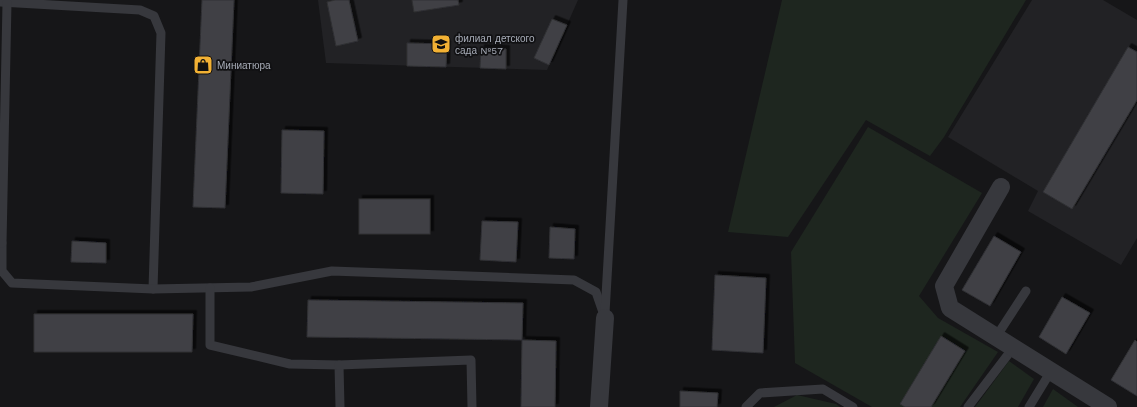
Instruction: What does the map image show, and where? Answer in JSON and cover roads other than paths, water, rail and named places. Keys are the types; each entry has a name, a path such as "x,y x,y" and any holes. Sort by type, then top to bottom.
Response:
{"street":[{"path":"1001,187 944,286 950,308 1108,407"},
{"path":"599,407 605,318"}],"lane":[{"path":"605,318 623,0"},
{"path":"153,289 161,33 154,16 140,10 4,3 1,243 2,270 12,283 153,289 251,287 332,271 574,280 596,292 605,318"},
{"path":"210,288 210,345 290,364 339,365 471,360 472,407"},
{"path":"996,337 1026,291"},
{"path":"968,407 1012,348"},
{"path":"339,365 340,407"},
{"path":"1029,407 1051,371"},
{"path":"746,407 760,393 823,389 853,407"}],"place":[{"name":"филиал детского сада №57","path":"441,44"},
{"name":"Миниатюра","path":"203,65"}]}
